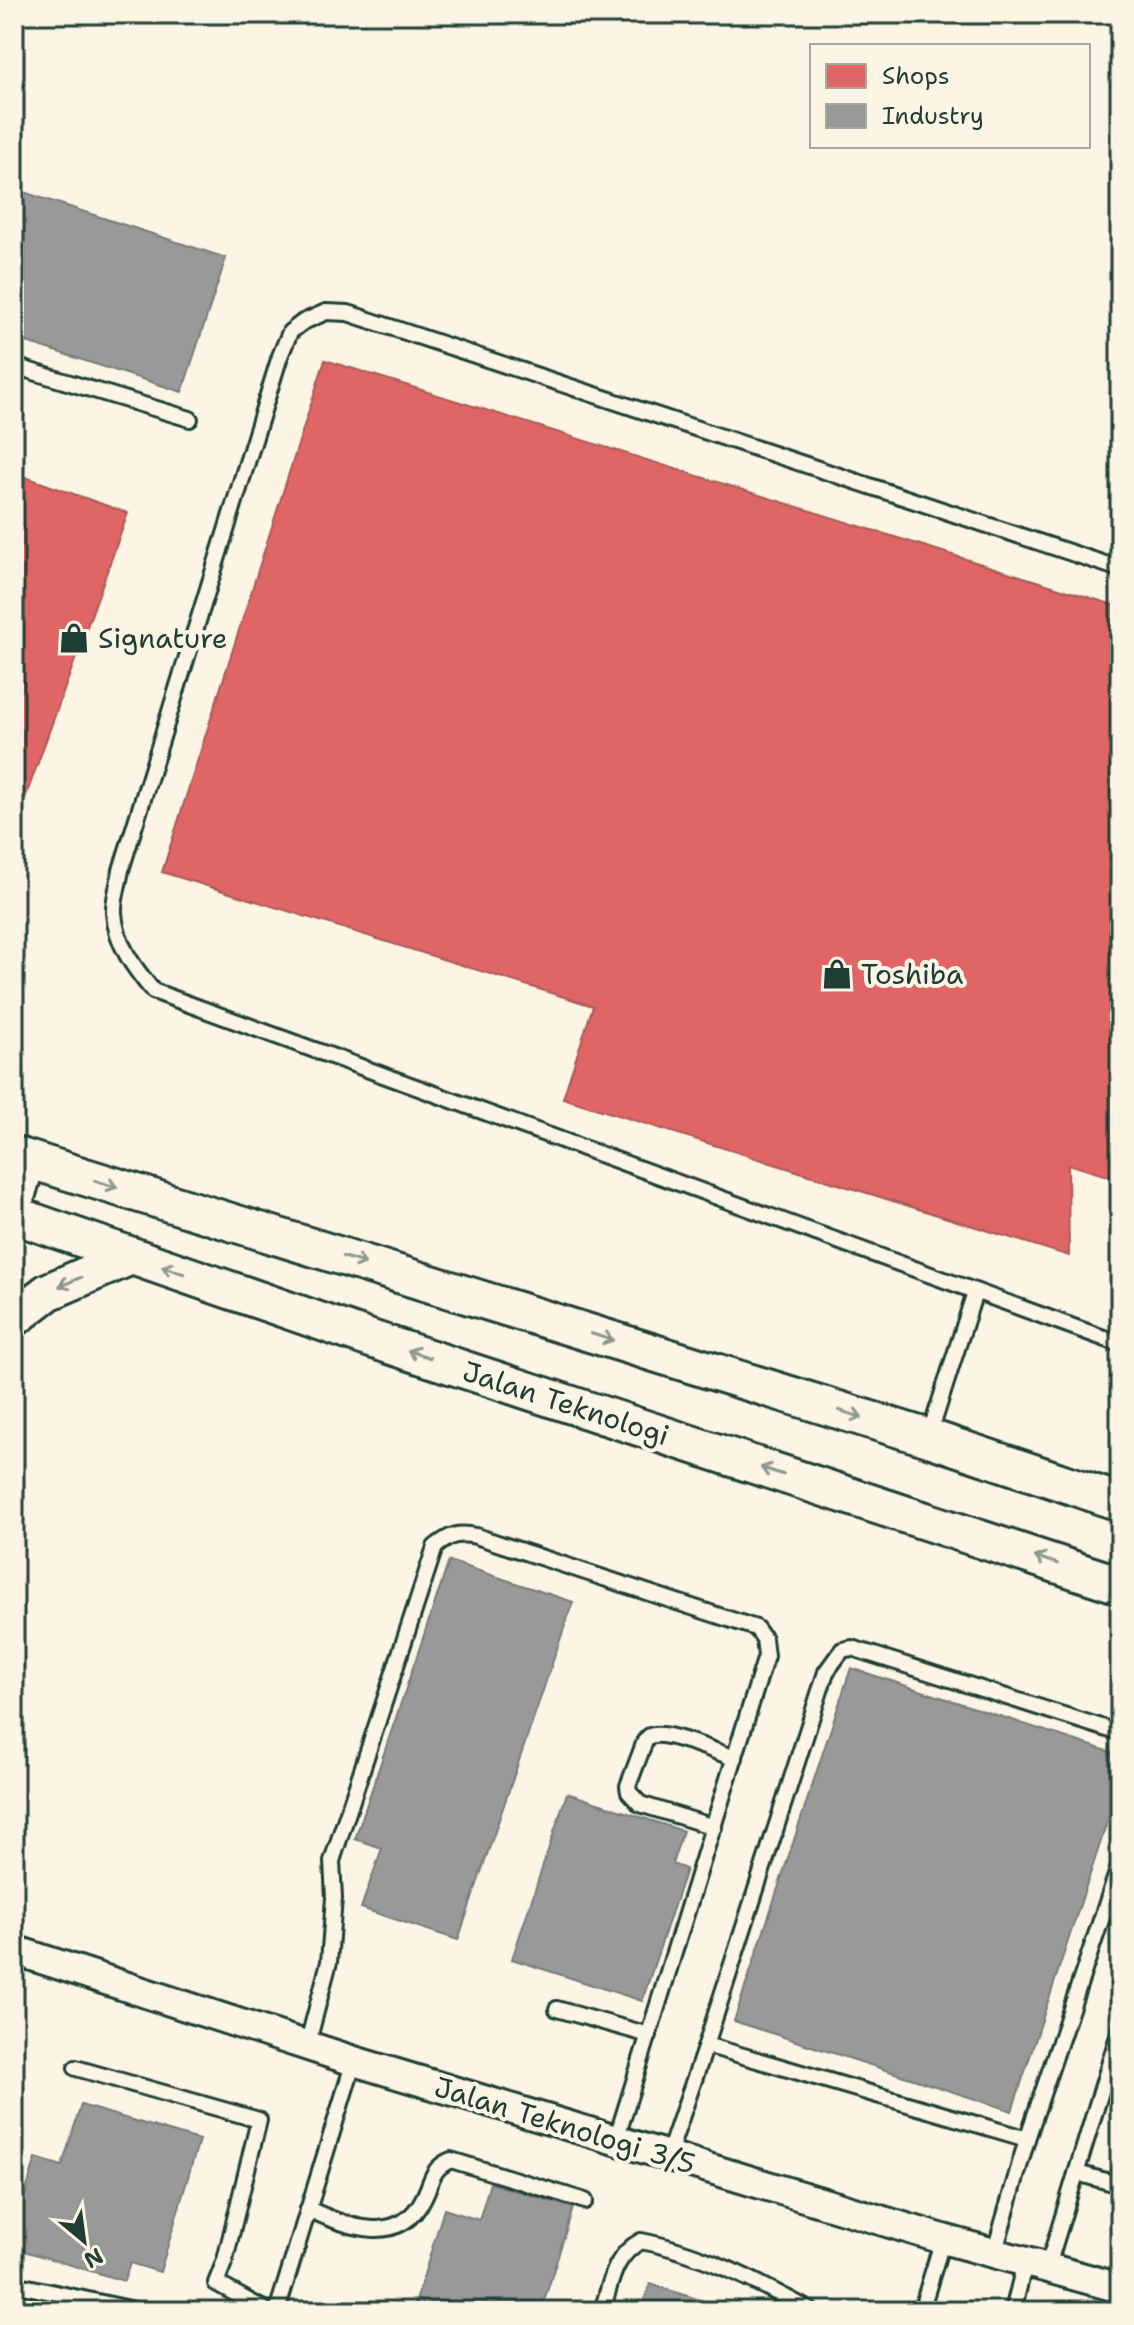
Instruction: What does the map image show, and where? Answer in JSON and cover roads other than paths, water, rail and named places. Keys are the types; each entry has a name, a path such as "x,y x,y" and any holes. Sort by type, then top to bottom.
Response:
{"street":[{"path":"14,1216 22,1158 929,1438 1120,1502"},
{"name":"Jalan Teknologi","path":"14,1216 371,1339 1120,1585"},
{"path":"14,1318 48,1292 131,1256"},
{"name":"Jalan Teknologi 3/5","path":"14,1950 354,2061 943,2239 1120,2288"}],"lane":[{"path":"1118,1340 975,1292 153,991 131,964 121,942 114,913 121,870 280,356 290,332 303,322 326,312 348,313 1120,569"},
{"path":"14,366 190,419"},
{"path":"929,1438 975,1292"},
{"path":"307,2046 329,1962 334,1898 332,1861 435,1547 448,1536 461,1533 476,1536 756,1628 764,1639 766,1656 616,2140"},
{"path":"668,2156 826,1672 842,1650 852,1648 1120,1733"},
{"path":"714,1827 640,1804 629,1792 628,1786 649,1736 670,1737 735,1758"},
{"path":"994,2254 1027,2139 1120,1864"},
{"path":"557,2009 649,2035"},
{"path":"1013,2311 1077,2173 1120,2029"},
{"path":"706,2045 1027,2139"},
{"path":"277,2311 354,2061"},
{"path":"76,2068 259,2120 225,2260 216,2283 267,2311"},
{"path":"308,2209 346,2226 389,2229 412,2218 440,2165 451,2160 585,2201"},
{"path":"1077,2173 1120,2185"},
{"path":"921,2311 943,2239"},
{"path":"602,2311 614,2270 626,2249 641,2241 660,2244 734,2272 811,2311"},
{"path":"14,2284 139,2311"}],"place":[{"name":"Signature","path":"74,638"},
{"name":"Toshiba","path":"837,974"}]}
